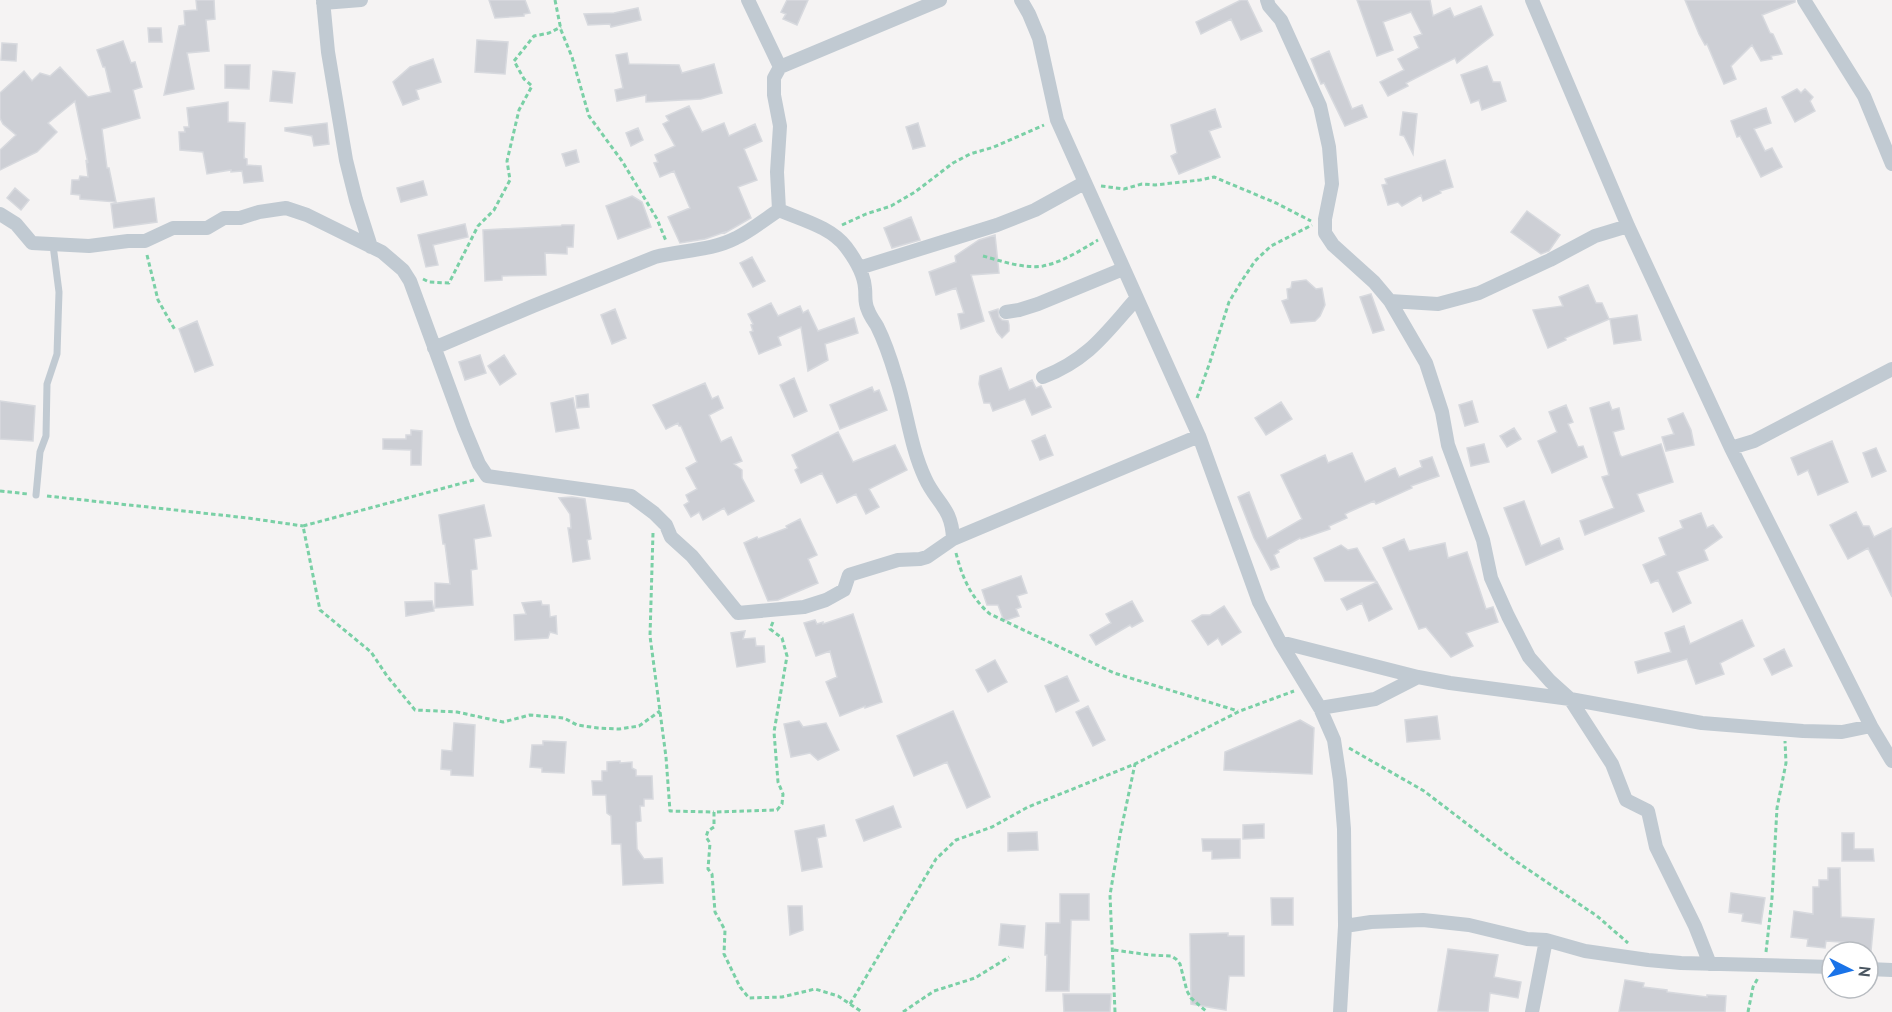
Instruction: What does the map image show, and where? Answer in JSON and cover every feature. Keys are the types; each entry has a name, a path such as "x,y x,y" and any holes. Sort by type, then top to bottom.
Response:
{"street":[{"path":"361,0 323,2 328,52 346,160 371,247"},
{"path":"748,0 780,67"},
{"path":"779,210 777,172 780,126 774,95 774,78 780,67 940,0"},
{"path":"1021,0 1039,39 1057,120 1191,419 1259,602 1320,708 1334,740 1344,829 1345,926 1340,1012"},
{"path":"1267,0 1269,6 1281,20 1320,105 1329,147 1332,184 1325,219 1325,233 1333,245 1374,282 1390,301 1426,363 1442,412 1448,445 1483,540 1491,578 1508,616 1529,657 1570,699 1612,764 1626,800 1648,811 1656,848 1695,926 1710,964"},
{"path":"1532,0 1628,226 1731,448 1871,726 1892,761"},
{"path":"1804,0 1864,96 1892,164"},
{"path":"859,268 997,225 1035,210 1084,183"},
{"path":"0,214 16,224 32,243 89,246 144,241 173,228 207,228 224,218 240,218 259,212 286,208 307,215 382,252 403,270 410,281 464,428 479,464 487,476 631,496 666,525 671,537 692,556 738,613 804,607 826,600 844,591 849,575 898,560 927,557 953,539 1198,436"},
{"path":"434,348 655,257 697,250 737,238 779,210"},
{"path":"779,210 830,232 844,244 859,268 866,288 865,301 868,312 884,341 916,456 926,480 948,513 953,526 953,539"},
{"path":"1390,301 1438,303 1479,293 1595,236 1628,226"},
{"path":"1006,312 1038,304 1123,269"},
{"path":"1043,377 1077,362 1100,341 1136,299"},
{"path":"1731,448 1754,441 1892,369"},
{"path":"1280,642 1418,677 1570,699 1702,723 1785,731 1842,732 1871,726"},
{"path":"1320,708 1376,699 1418,677"},
{"path":"1345,926 1371,922 1423,920 1468,925 1527,939 1546,940 1585,951 1648,960 1820,966"},
{"path":"1532,1012 1546,940"}],"lane":[{"path":"36,495 40,452 46,436 47,384 57,354 59,292 53,245"}],"path":[{"path":"555,0 561,27 589,116 622,161 657,219 670,253"},
{"path":"403,270 429,282 449,283 478,226 494,210 510,180 507,161 519,110 532,86 524,79 514,61 534,36 549,33 561,27"},
{"path":"830,232 849,220 891,206 915,192 953,163 1057,120"},
{"path":"1084,183 1124,189 1142,184 1155,185 1214,177 1276,203 1315,223 1271,246 1255,261 1241,282 1229,302 1191,419"},
{"path":"983,256 1022,265 1041,266 1059,261 1107,235"},
{"path":"144,241 153,287 175,330"},
{"path":"0,491 303,526 487,476"},
{"path":"654,513 650,636 670,811 777,810 782,804 783,794 778,782 774,732 787,656 782,638 770,629 773,613"},
{"path":"303,526 320,610 371,652 415,710 457,712 504,722 530,715 564,718 577,725 619,729 639,726 660,711"},
{"path":"953,539 960,569 967,586 976,601 990,614 1114,673 1240,711"},
{"path":"850,1004 936,859 956,840 992,826 1028,807 1136,764 1240,711 1308,687"},
{"path":"1748,1012 1753,987 1765,964 1772,898 1777,808 1786,763 1785,731"},
{"path":"1334,740 1424,790 1517,862 1598,916 1648,960"},
{"path":"1115,1012 1110,895 1120,835 1136,764"},
{"path":"714,812 714,827 708,831 706,837 710,843 708,869 712,874 715,912 724,930 724,954 740,987 749,998 782,997 815,989 838,996 862,1012"},
{"path":"1113,950 1171,956 1176,959 1180,964 1191,998 1207,1012"},
{"path":"903,1012 934,991 975,978 1009,957"}],"building":[{"path":"196,0 214,0 215,19 206,20 209,51 187,53 194,89 164,95 179,26 185,25 184,11 197,10"},
{"path":"489,0 525,0 530,13 524,16 495,18"},
{"path":"787,0 808,0 797,25 783,19 786,14 781,12"},
{"path":"1241,0 1247,0 1262,31 1241,40 1231,19 1201,34 1196,22"},
{"path":"1357,0 1430,0 1433,16 1450,8 1454,17 1481,6 1493,35 1457,63 1455,58 1406,83 1408,86 1388,96 1380,82 1404,70 1398,59 1419,48 1414,37 1422,34 1411,12 1383,22 1393,50 1377,56"},
{"path":"1685,0 1795,0 1795,2 1762,15 1782,54 1761,61 1752,45 1731,66 1736,79 1724,84"},
{"path":"638,8 641,20 611,27 610,24 588,25 584,14 614,13"},
{"path":"148,28 161,28 162,42 149,42"},
{"path":"477,40 508,42 505,74 475,72"},
{"path":"123,41 131,63 135,62 142,87 133,90 140,118 102,129 107,168 109,168 116,202 80,199 80,195 71,194 72,180 79,180 80,176 88,177 86,160 88,163 75,101 48,123 57,132 37,152 0,170 0,150 16,135 3,124 0,118 0,93 24,71 32,81 40,73 50,76 60,67 88,97 111,92 105,67 103,67 97,50"},
{"path":"2,43 17,44 16,61 1,60"},
{"path":"1329,51 1352,109 1362,105 1367,117 1345,126 1324,83 1321,84 1311,59"},
{"path":"627,53 629,64 679,65 682,73 714,64 722,93 701,99 646,102 646,95 617,101 615,90 623,88 616,55"},
{"path":"433,59 441,82 416,90 419,99 403,105 393,82 410,67"},
{"path":"225,65 250,65 249,89 225,88"},
{"path":"1487,66 1493,82 1500,82 1506,101 1482,110 1479,100 1471,103 1461,75"},
{"path":"273,71 295,73 292,103 270,101"},
{"path":"1797,89 1801,93 1805,89 1813,97 1810,101 1815,111 1795,122 1782,97"},
{"path":"228,102 228,122 245,123 244,158 247,159 247,165 261,166 263,181 244,183 242,171 231,172 231,170 207,174 203,152 180,150 179,132 185,132 184,127 189,127 187,108"},
{"path":"689,106 702,132 724,123 729,136 755,124 762,141 744,149 757,180 738,187 751,218 725,233 680,243 668,217 690,208 674,171 660,177 654,163 658,162 655,155 675,146 663,124 669,121 666,116"},
{"path":"1766,108 1771,123 1754,129 1765,151 1772,148 1782,167 1761,177 1740,136 1737,137 1731,121"},
{"path":"1215,109 1221,127 1209,131 1220,157 1179,174 1171,156 1177,153 1171,125"},
{"path":"1403,112 1417,114 1413,154 1404,136 1400,135"},
{"path":"327,123 329,144 314,146 312,136 285,131 285,128"},
{"path":"918,123 925,146 913,149 906,127"},
{"path":"638,128 643,140 631,146 626,133"},
{"path":"576,150 579,162 566,166 562,154"},
{"path":"1445,160 1453,187 1440,191 1441,193 1423,201 1421,195 1402,206 1398,202 1388,205 1382,185 1387,184 1385,179"},
{"path":"423,181 427,195 401,202 397,188"},
{"path":"15,188 29,200 21,210 7,198"},
{"path":"632,196 642,202 651,227 618,239 606,206"},
{"path":"154,198 157,222 114,228 111,204"},
{"path":"1527,211 1560,235 1549,251 1541,254 1511,232"},
{"path":"911,217 920,240 892,248 884,228"},
{"path":"465,224 468,237 433,245 438,265 426,267 418,235"},
{"path":"574,225 573,247 567,247 567,254 545,253 546,275 502,276 502,280 485,281 483,230"},
{"path":"995,235 999,273 971,275 984,321 961,329 958,314 964,313 956,288 936,295 929,272 956,262 955,256 979,240"},
{"path":"752,257 765,281 753,287 740,263"},
{"path":"1306,280 1316,289 1322,288 1325,305 1315,321 1291,323 1282,301 1288,299 1287,289 1291,288 1292,282"},
{"path":"1588,285 1596,303 1602,303 1609,319 1548,348 1533,310 1563,306 1559,297"},
{"path":"1371,294 1384,330 1373,333 1360,297"},
{"path":"771,303 778,316 800,306 803,313 808,310 818,331 854,318 858,333 825,344 828,360 808,371 801,327 778,337 781,345 759,354 750,332 753,331 751,325 753,324 748,314"},
{"path":"615,309 626,338 612,344 601,315"},
{"path":"998,309 999,317 1008,321 1009,325 1009,331 1002,338 989,312"},
{"path":"1637,315 1641,340 1614,344 1610,319"},
{"path":"197,321 213,365 195,372 179,329"},
{"path":"480,355 486,373 465,380 459,362"},
{"path":"504,355 516,374 500,385 488,366"},
{"path":"1001,368 1009,390 1032,380 1036,388 1041,386 1051,407 1032,415 1025,399 993,411 990,403 984,403 979,384 980,376"},
{"path":"794,378 807,411 794,417 780,385"},
{"path":"705,383 712,399 718,396 723,408 709,415 721,442 731,437 742,461 734,464 742,470 742,478 754,501 728,515 724,508 703,520 699,512 691,517 684,505 689,502 686,495 697,489 686,468 697,462 681,426 678,423 666,429 653,405"},
{"path":"872,387 874,392 879,390 887,410 840,429 830,405"},
{"path":"588,394 589,407 577,408 576,396"},
{"path":"573,398 579,428 556,432 551,403"},
{"path":"0,401 35,406 33,441 0,439"},
{"path":"1472,401 1478,422 1465,426 1459,405"},
{"path":"1281,402 1292,419 1266,435 1255,418"},
{"path":"1609,402 1612,410 1619,408 1624,429 1613,432 1620,455 1622,457 1661,444 1673,482 1637,494 1644,511 1585,535 1580,521 1614,508 1602,477 1609,475 1590,408"},
{"path":"1566,405 1573,422 1568,424 1578,447 1583,446 1587,457 1552,473 1538,441 1557,432 1549,412"},
{"path":"1683,413 1691,430 1694,445 1666,451 1662,437 1674,434 1668,419"},
{"path":"1514,428 1521,439 1507,447 1500,436"},
{"path":"411,430 422,431 421,465 411,465 411,450 383,449 383,439 406,439 406,435 411,435"},
{"path":"838,432 853,462 895,445 907,470 869,489 879,507 866,514 856,494 837,503 822,473 801,483 795,470 798,468 792,455"},
{"path":"1045,435 1053,455 1040,460 1032,441"},
{"path":"1832,441 1848,482 1818,495 1808,470 1798,475 1791,458"},
{"path":"1484,444 1489,462 1471,466 1467,448"},
{"path":"1876,448 1886,471 1872,477 1863,453"},
{"path":"1352,453 1365,482 1395,468 1399,477 1422,467 1420,461 1432,457 1439,476 1411,486 1412,488 1376,504 1374,501 1349,512 1345,514 1347,518 1329,526 1330,529 1300,538 1278,550 1279,552 1274,555 1279,567 1271,570 1254,538 1238,497 1249,492 1267,539 1302,519 1281,475 1325,455 1328,463"},
{"path":"559,498 585,499 591,539 587,540 590,559 573,562 568,528 571,528 570,514"},
{"path":"1524,501 1541,546 1559,538 1563,549 1526,565 1504,508"},
{"path":"484,505 491,536 474,539 477,569 471,570 473,605 435,608 435,583 450,584 439,515"},
{"path":"1856,512 1863,526 1869,526 1874,537 1892,528 1892,597 1868,548 1848,559 1830,525"},
{"path":"1701,513 1707,528 1713,525 1722,537 1704,550 1708,560 1677,572 1691,603 1673,612 1658,580 1651,583 1643,565 1666,555 1659,538 1683,528 1680,521"},
{"path":"800,519 817,555 808,559 818,583 778,600 768,601 744,543 787,528 786,526"},
{"path":"1404,539 1409,551 1445,543 1448,558 1467,552 1486,609 1493,607 1498,622 1466,633 1473,646 1451,657 1426,627 1419,629 1383,548"},
{"path":"1341,545 1348,550 1357,548 1376,581 1325,581 1314,558"},
{"path":"1021,576 1027,593 1017,596 1021,607 1016,609 1019,616 1004,621 998,605 987,605 982,590"},
{"path":"1377,582 1392,609 1369,621 1362,603 1347,610 1341,599"},
{"path":"432,601 434,611 406,616 405,602"},
{"path":"541,601 542,605 549,605 550,617 556,616 557,634 550,632 548,638 515,640 514,615 526,614 522,603"},
{"path":"1132,601 1143,621 1132,627 1130,625 1096,645 1090,635 1111,623 1106,614"},
{"path":"1224,606 1241,632 1222,645 1218,638 1208,645 1192,621 1202,615 1210,615"},
{"path":"853,614 882,702 840,716 826,682 837,677 830,651 816,656 804,623 815,620 817,624 823,622 823,624"},
{"path":"1742,620 1754,646 1720,663 1724,674 1696,684 1687,659 1638,673 1635,662 1671,652 1665,633 1684,626 1690,644"},
{"path":"745,631 743,639 755,638 756,646 764,646 765,662 737,667 731,633"},
{"path":"1784,649 1792,666 1772,675 1764,659"},
{"path":"995,660 1007,682 988,692 976,670"},
{"path":"1067,676 1079,701 1056,712 1045,686"},
{"path":"1088,706 1105,740 1093,746 1076,712"},
{"path":"953,711 990,797 967,808 947,762 914,776 897,736"},
{"path":"1437,716 1440,739 1407,742 1405,720"},
{"path":"1300,720 1314,728 1312,774 1224,770 1225,752"},
{"path":"799,721 803,727 826,723 839,750 818,760 810,753 791,757 784,724"},
{"path":"454,723 475,725 473,776 451,775 451,770 441,769 442,750 452,751"},
{"path":"543,741 566,742 564,773 542,772 542,768 530,767 532,745 543,745"},
{"path":"620,761 620,763 632,762 636,776 652,776 653,799 644,799 644,806 640,806 641,821 636,822 637,849 644,859 662,858 663,883 623,885 621,844 612,844 611,816 607,813 606,795 593,795 592,781 602,781 602,771 607,771 607,762"},
{"path":"893,806 901,827 864,841 856,820"},
{"path":"1264,824 1264,838 1243,839 1243,825"},
{"path":"824,825 826,836 817,838 822,867 802,871 795,831"},
{"path":"1037,832 1038,850 1008,851 1008,833"},
{"path":"1842,833 1854,833 1854,849 1873,849 1874,861 1842,861"},
{"path":"1202,839 1240,839 1240,858 1212,859 1212,851 1203,851"},
{"path":"1828,868 1840,868 1841,917 1874,919 1872,940 1820,940 1820,947 1807,946 1808,939 1791,937 1794,911 1813,914 1813,887 1819,887 1819,880 1828,880"},
{"path":"1731,893 1765,898 1761,924 1742,921 1743,914 1729,912"},
{"path":"1060,894 1089,894 1089,920 1071,920 1069,991 1046,991 1046,923 1060,923"},
{"path":"1271,898 1293,898 1293,925 1272,925"},
{"path":"788,906 802,906 803,930 790,935"},
{"path":"1001,924 1025,926 1023,948 999,945"},
{"path":"1228,933 1228,936 1244,936 1244,976 1229,976 1226,1010 1191,1004 1190,934"},
{"path":"1448,949 1498,955 1494,977 1521,982 1518,998 1490,993 1488,1012 1438,1011"},
{"path":"1625,980 1644,983 1643,987 1667,990 1667,992 1707,997 1707,995 1726,996 1725,1012 1619,1012"},
{"path":"1063,994 1111,994 1110,1012 1064,1012"}]}
